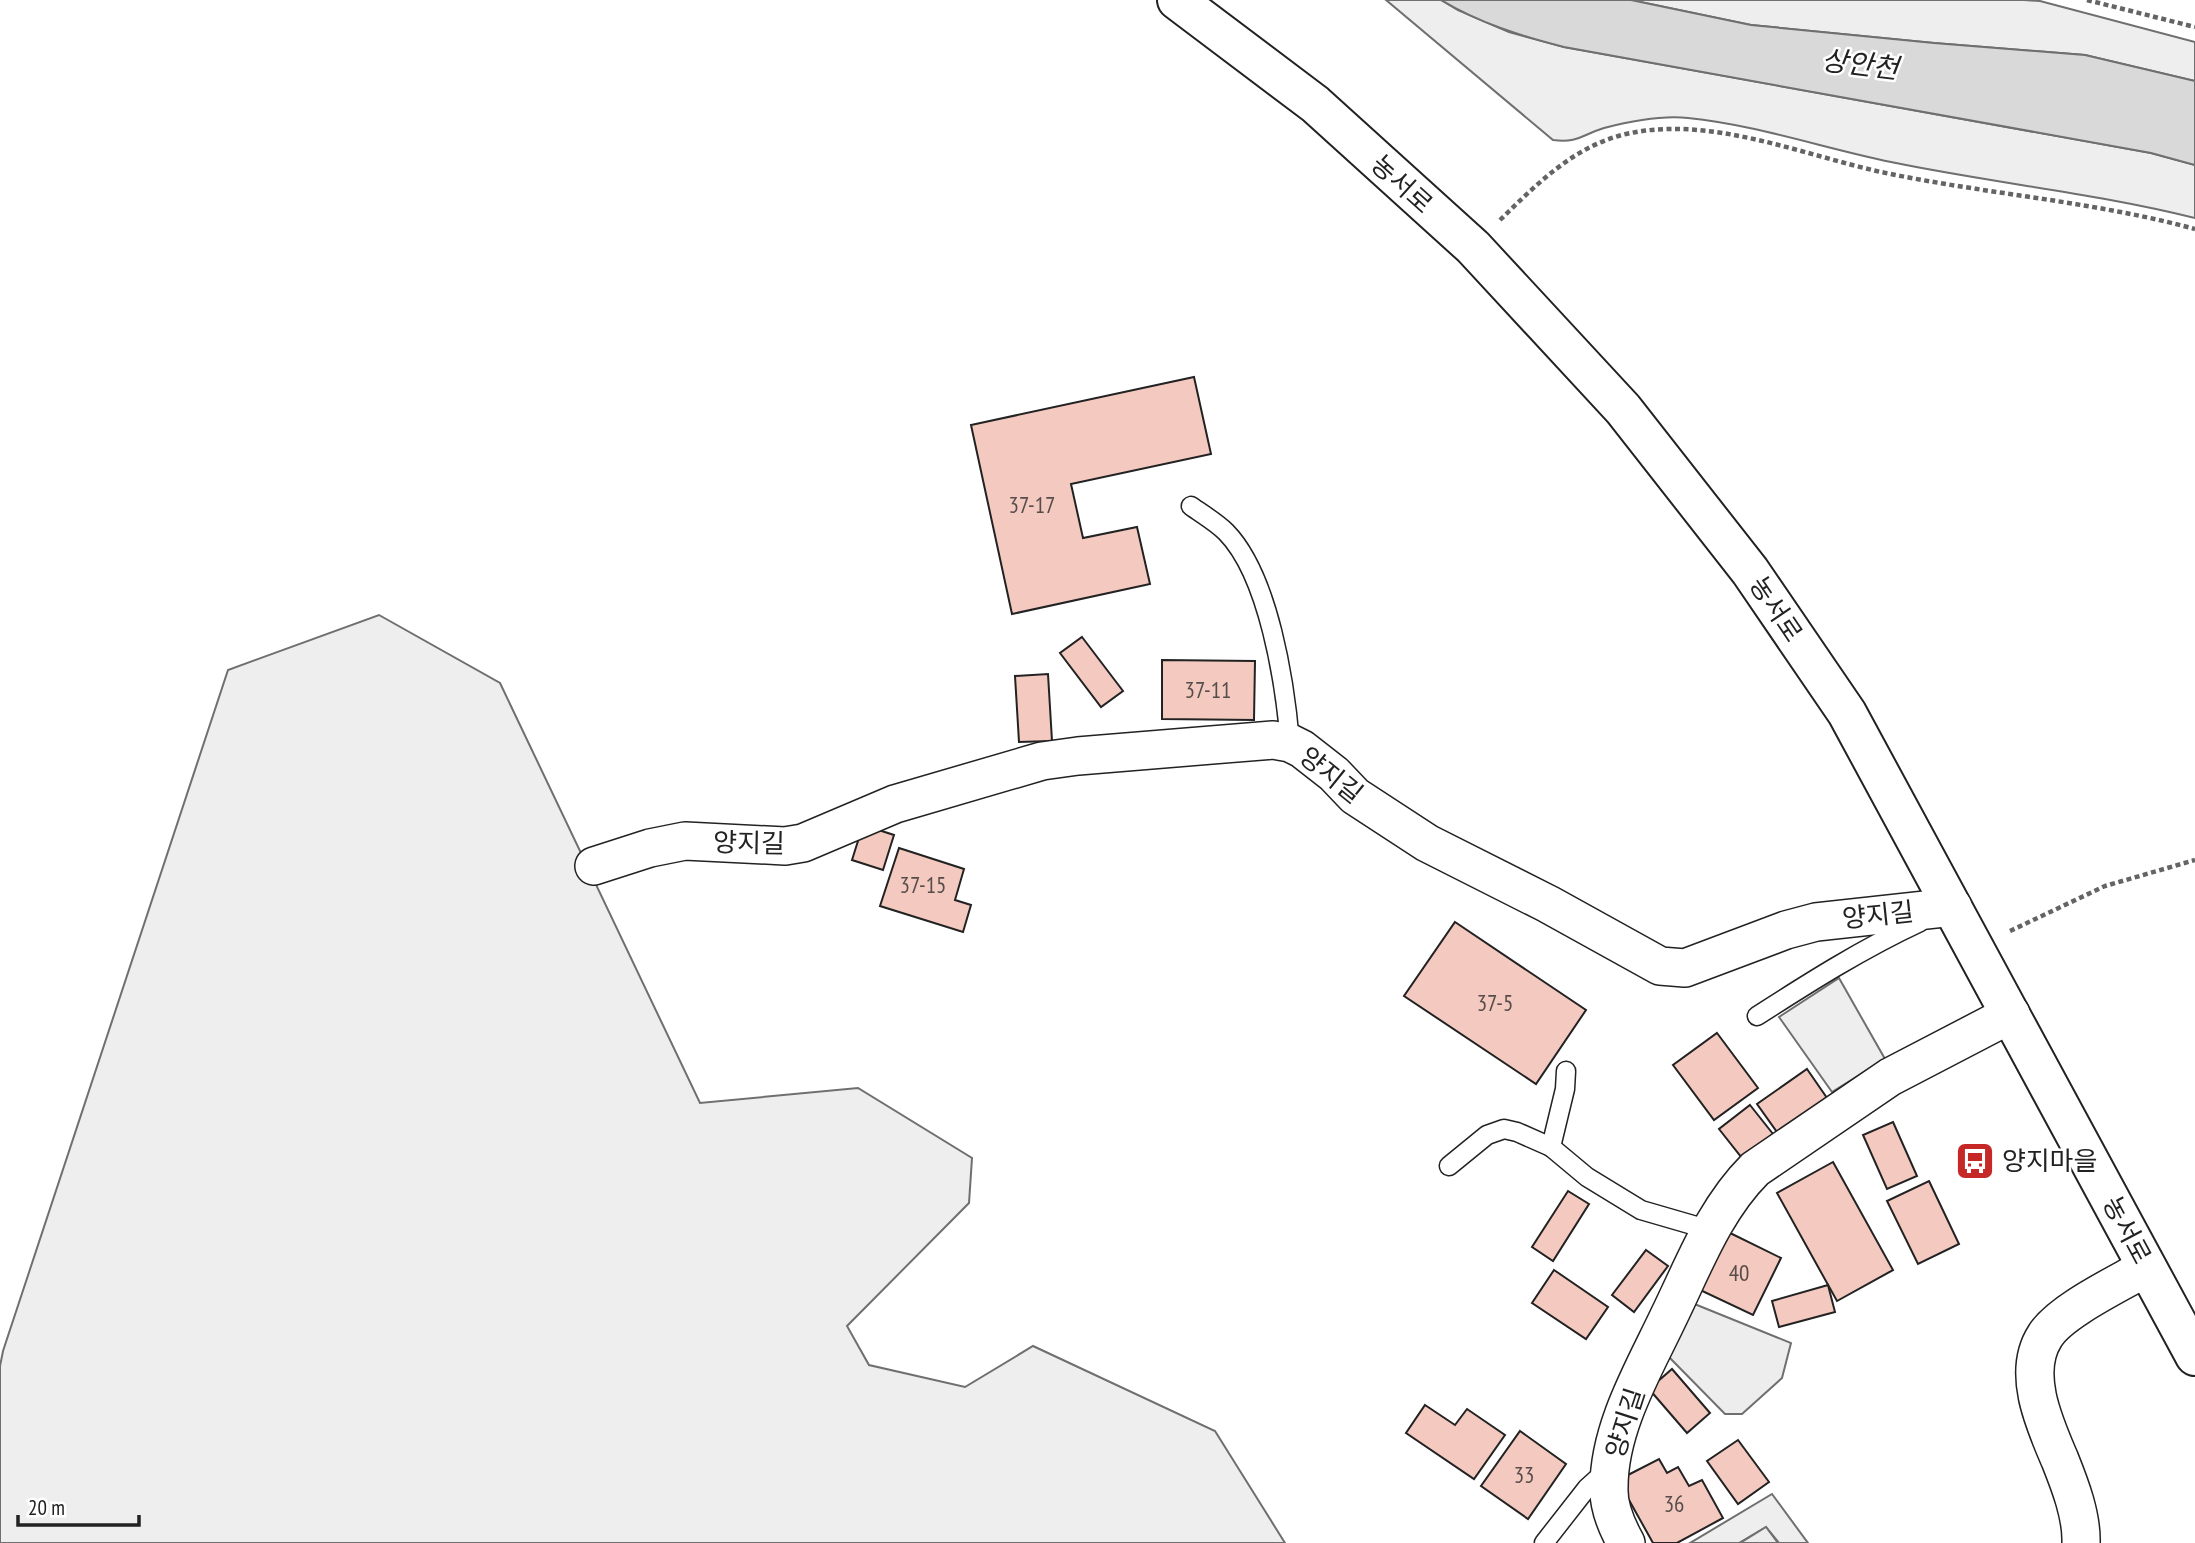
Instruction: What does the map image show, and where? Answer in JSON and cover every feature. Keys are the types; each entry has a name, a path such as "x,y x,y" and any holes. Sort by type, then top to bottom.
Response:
{"street":[{"name":"농서로","path":"1177,0 1315,104 1473,247 1623,410 1750,571 1847,713 2195,1356"},
{"name":"양지길","path":"594,866 650,848 685,841 785,846 803,843 895,804 1042,761 1273,740 1290,743 1316,759 1354,796 1427,843 1548,904 1660,967 1685,968 1774,934 1816,922 1953,907"},
{"name":"양지길","path":"1626,1543 1618,1530 1608,1490 1610,1468 1632,1395 1710,1230 1737,1187 1755,1169 1890,1077 2011,1014"},
{"path":"2081,1543 2067,1478 2038,1401 2035,1377 2038,1354 2044,1337 2058,1322 2147,1267"}],"lane":[{"path":"1191,506 1226,532 1245,559 1263,599 1287,699 1290,743"},
{"path":"1757,1016 1877,942 1953,907"},
{"path":"1551,1147 1565,1089 1566,1071"},
{"path":"1449,1166 1488,1135 1504,1129 1517,1132 1551,1147 1587,1177 1642,1210 1710,1230"},
{"path":"1544,1543 1587,1488 1610,1468"}],"path":[{"path":"2087,0 2195,27"},
{"path":"1473,247 1530,191 1561,165 1587,149 1625,134 1671,128 1717,132 1882,172 2079,203 2195,229"},
{"path":"1975,949 2105,886 2195,860"}],"shaded area":[{"path":"1386,0 1441,0 1509,32 1564,47 2151,153 2195,165 2195,218 2120,202 1891,162 1714,121 1656,118 1604,128 1574,139 1553,140"},
{"path":"1631,0 2040,1 2195,42 2195,81 2085,55 1751,25"},
{"path":"379,615 500,683 700,1103 858,1088 972,1158 969,1203 847,1326 869,1365 965,1387 1033,1346 1215,1431 1285,1543 0,1543 0,1366 3,1351 228,670"},
{"path":"1839,978 1885,1059 1832,1092 1779,1017"},
{"path":"1692,1303 1791,1343 1782,1378 1742,1414 1725,1414 1666,1354"},
{"path":"1772,1494 1808,1543 1779,1543 1766,1527 1739,1543 1690,1543"},
{"path":"1766,1527 1778,1543 1740,1543"}],"water":[{"name":"상안천","path":"1441,0 1631,0 1751,25 2085,55 2195,81 2195,165 2151,153 1564,47 1501,28 1470,16"}],"building":[{"path":"1194,377 1211,454 1071,484 1083,538 1137,527 1150,584 1012,614 971,425"},
{"path":"1082,637 1123,691 1101,707 1060,653"},
{"path":"1162,660 1255,661 1254,720 1162,719"},
{"path":"1048,674 1052,741 1019,742 1015,676"},
{"path":"863,825 894,835 883,870 852,860"},
{"path":"899,848 964,869 955,900 971,905 963,932 880,906"},
{"path":"1455,922 1586,1010 1536,1084 1404,996"},
{"path":"1717,1033 1758,1088 1714,1120 1673,1065"},
{"path":"1807,1069 1827,1098 1777,1132 1757,1104"},
{"path":"1750,1105 1773,1134 1742,1158 1719,1129"},
{"path":"1893,1122 1917,1176 1887,1189 1863,1135"},
{"path":"1833,1162 1893,1270 1837,1301 1777,1193"},
{"path":"1929,1181 1959,1244 1918,1264 1887,1201"},
{"path":"1568,1191 1589,1204 1553,1261 1532,1247"},
{"path":"1726,1231 1781,1258 1753,1315 1698,1289"},
{"path":"1646,1250 1668,1266 1634,1312 1612,1295"},
{"path":"1554,1270 1608,1307 1586,1339 1532,1303"},
{"path":"1828,1285 1835,1312 1779,1327 1772,1301"},
{"path":"1672,1369 1710,1413 1687,1433 1649,1389"},
{"path":"1425,1405 1455,1425 1467,1409 1505,1435 1474,1479 1406,1433"},
{"path":"1520,1431 1566,1464 1528,1519 1481,1486"},
{"path":"1738,1440 1769,1482 1738,1504 1707,1461"},
{"path":"1659,1459 1667,1473 1678,1467 1689,1486 1702,1480 1723,1518 1677,1543 1653,1543 1624,1491 1626,1476"}],"place":[{"name":"양지마을","path":"1975,1161"}]}
